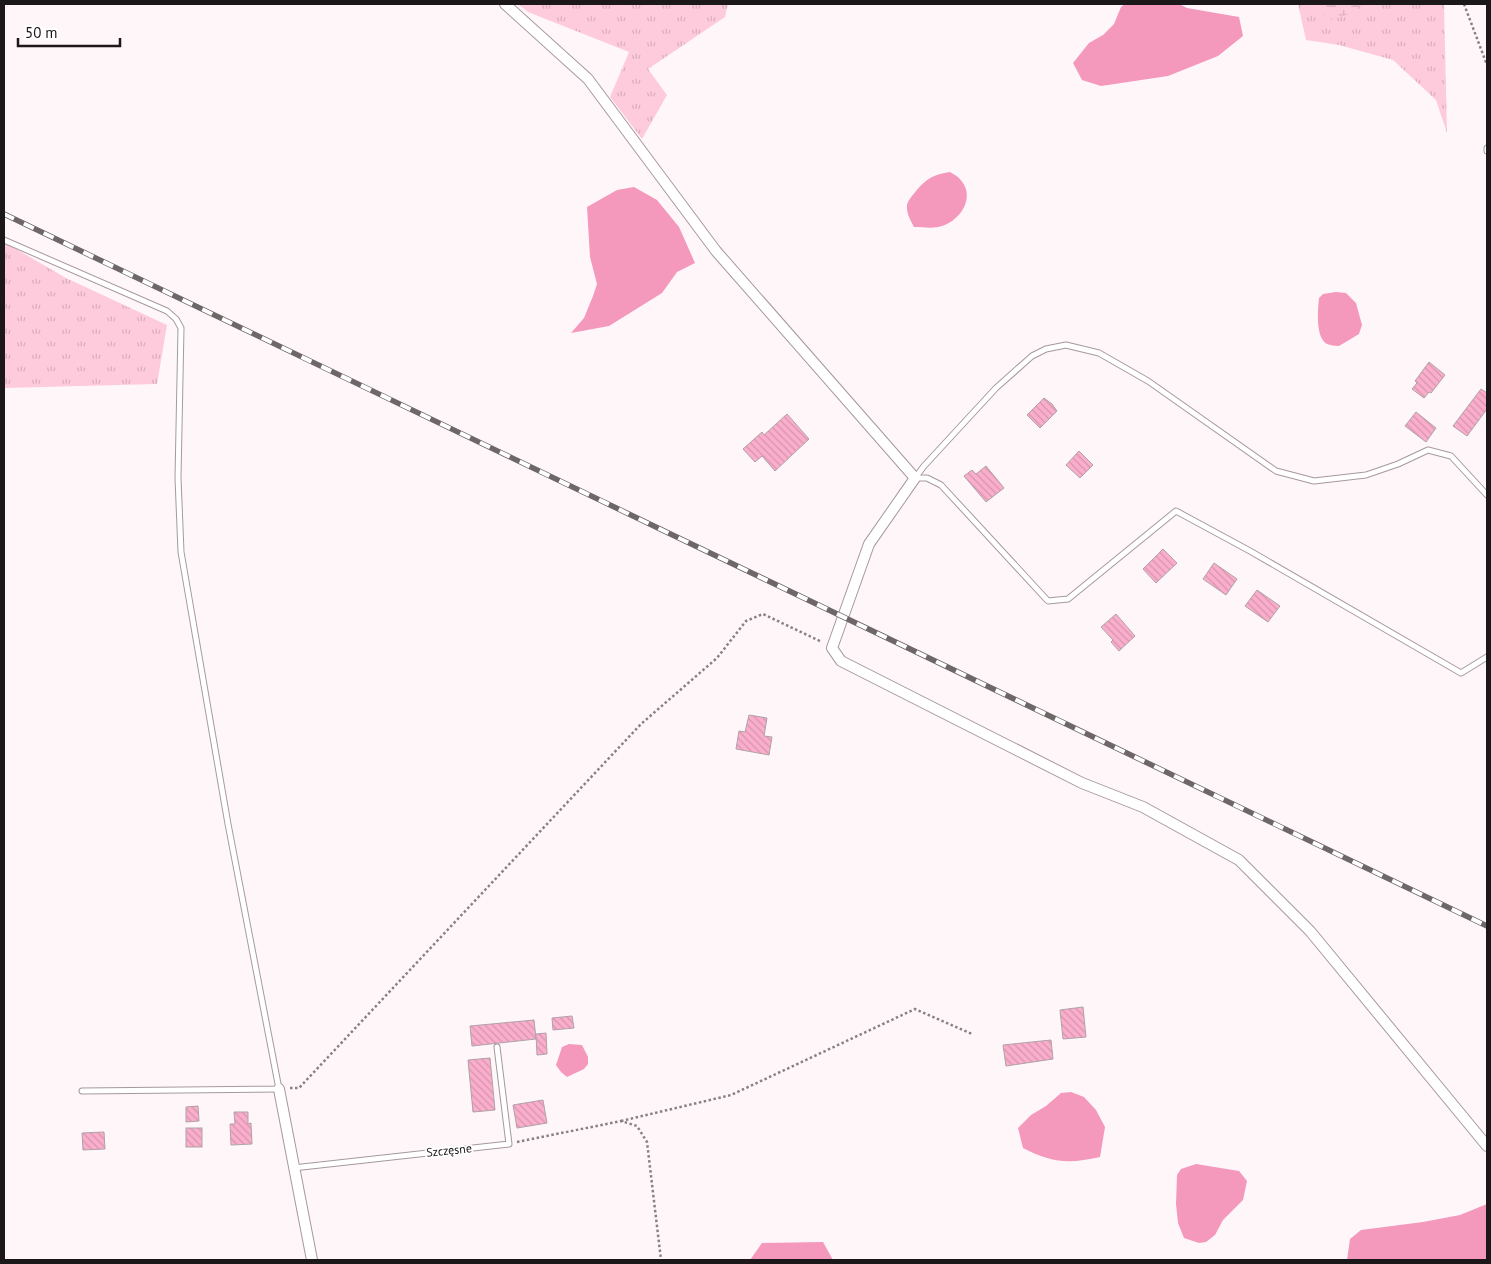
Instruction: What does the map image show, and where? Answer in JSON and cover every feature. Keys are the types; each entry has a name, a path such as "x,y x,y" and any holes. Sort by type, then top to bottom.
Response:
{"street":[{"path":"505,4 588,78 716,251 915,478 869,544 832,648 841,661 1082,782 1143,807 1240,860 1310,931 1487,1146"},
{"path":"279,1088 312,1260"}],"lane":[{"path":"4,240 167,311 176,319 181,328 178,478 180,552 228,824 279,1088 82,1091"},
{"path":"915,478 996,388 1032,356 1046,349 1066,345 1099,353 1148,381 1276,471 1314,481 1366,475 1398,464 1428,450 1451,456 1487,495"},
{"path":"915,478 927,478 941,485 1048,601 1068,599 1176,511 1250,551 1461,673 1487,657"},
{"path":"497,1047 509,1144"},
{"name":"Szczęsne","path":"293,1168 509,1144"}],"path":[{"path":"1464,4 1487,65"},
{"path":"279,1088 299,1088 641,724 717,658 746,621 763,614 832,648"},
{"path":"509,1144 621,1121 731,1095 915,1009 972,1034"},
{"path":"621,1121 637,1126 647,1142 661,1260"}],"green space":[{"path":"518,4 728,4 725,17 648,69 667,95 642,139 610,97 629,52 528,12"},
{"path":"1298,4 1444,4 1447,133 1436,100 1393,60 1339,45 1306,40"},
{"path":"1320,4 1363,4 1349,14 1331,20 1323,15"},
{"path":"4,242 66,278 167,325 157,384 4,388"}],"shaded area":[{"path":"1125,4 1179,4 1187,8 1239,17 1243,36 1218,56 1168,76 1101,86 1082,80 1073,63 1089,43 1103,35 1114,24 1121,7"},
{"path":"950,172 959,178 967,192 967,200 964,207 955,218 942,226 932,228 914,227 907,211 909,199 927,180 939,174"},
{"path":"634,187 657,200 679,227 695,263 677,272 662,293 609,326 571,333 584,318 597,284 590,257 587,207 617,190"},
{"path":"1346,293 1356,303 1362,325 1359,334 1339,346 1327,344 1323,340 1318,322 1319,298 1323,294"},
{"path":"569,1044 582,1045 588,1057 588,1064 584,1069 567,1077 556,1065 562,1047"},
{"path":"1071,1092 1084,1097 1096,1110 1105,1127 1100,1157 1079,1161 1061,1161 1043,1157 1023,1148 1018,1128 1031,1115 1046,1106 1061,1093"},
{"path":"1196,1164 1239,1171 1247,1181 1243,1200 1223,1220 1215,1235 1206,1242 1199,1243 1184,1238 1178,1223 1176,1204 1177,1175 1181,1169"},
{"path":"1487,1204 1487,1260 1347,1260 1350,1239 1361,1230 1460,1215"},
{"path":"823,1242 833,1260 750,1260 762,1243"}],"building":[{"path":"1429,362 1445,375 1431,393 1429,392 1424,398 1412,389 1417,383 1415,381"},
{"path":"1481,389 1487,393 1487,409 1467,436 1453,426"},
{"path":"1044,398 1057,411 1040,428 1027,415"},
{"path":"1416,412 1436,428 1426,442 1405,426"},
{"path":"787,414 809,439 775,471 762,456 755,462 743,449 762,432 764,435"},
{"path":"1079,451 1093,465 1080,478 1066,465"},
{"path":"986,466 1004,488 986,502 964,476 972,470 976,474"},
{"path":"1163,549 1177,563 1156,583 1143,569"},
{"path":"1214,563 1237,579 1226,595 1203,579"},
{"path":"1257,590 1280,606 1268,622 1245,606"},
{"path":"1116,614 1135,636 1119,651 1111,642 1113,640 1101,627"},
{"path":"749,715 767,718 764,736 772,737 769,755 736,749 739,731 745,732"},
{"path":"1083,1007 1086,1037 1063,1039 1060,1010"},
{"path":"572,1016 574,1028 553,1030 552,1018"},
{"path":"534,1020 536,1039 472,1046 470,1026"},
{"path":"546,1033 547,1054 537,1055 536,1034"},
{"path":"1051,1040 1053,1059 1006,1066 1003,1045"},
{"path":"490,1058 495,1110 473,1112 468,1060"},
{"path":"543,1100 547,1123 517,1128 513,1105"},
{"path":"198,1106 199,1121 186,1122 186,1107"},
{"path":"234,1112 248,1112 248,1124 251,1123 252,1144 231,1145 230,1124 235,1124"},
{"path":"186,1128 202,1128 202,1147 186,1147"},
{"path":"104,1132 105,1149 83,1150 82,1133"}],"railway":[{"path":"4,214 1487,926"}]}
